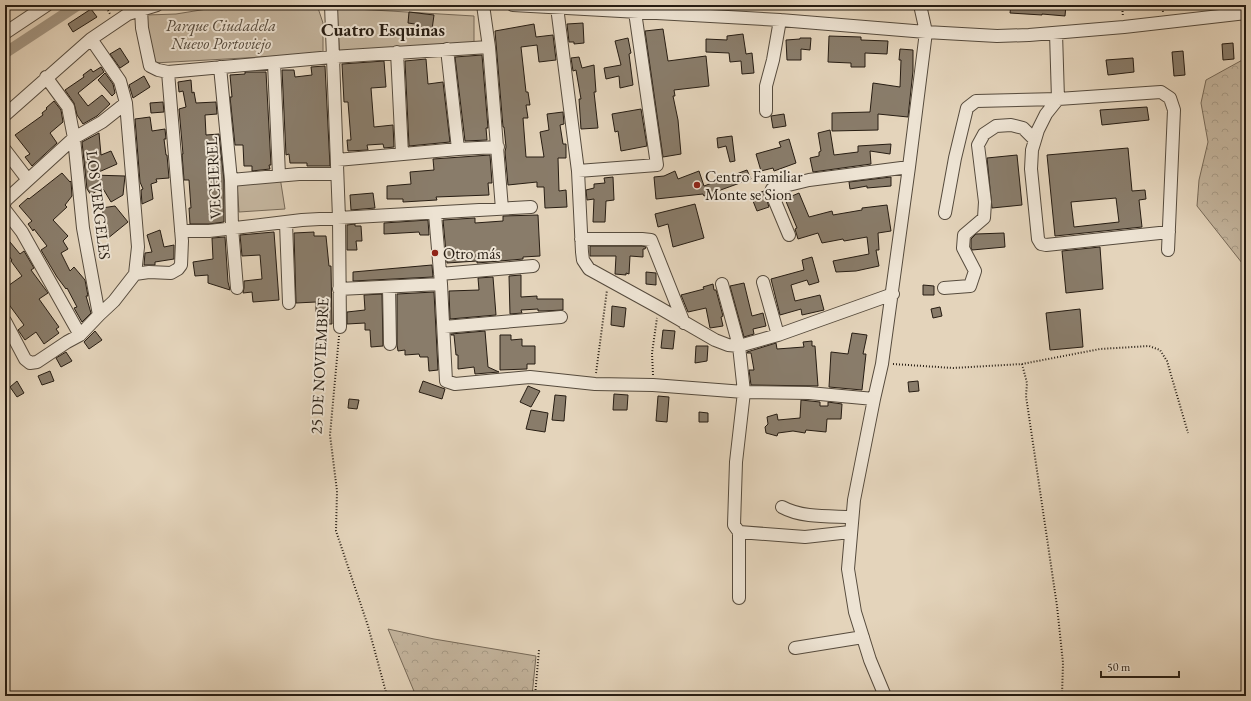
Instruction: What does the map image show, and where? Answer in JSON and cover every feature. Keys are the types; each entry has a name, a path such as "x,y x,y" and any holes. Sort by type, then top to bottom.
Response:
{"street":[{"path":"5,33 47,5"},
{"path":"6,111 91,39 115,22 141,9 157,5"},
{"name":"25 DE NOVIEMBRE","path":"331,5 339,218 340,327"},
{"path":"483,5 498,147 502,209"},
{"path":"513,5 780,20 926,32 997,36 1056,33 1165,23 1242,10"},
{"path":"885,696 870,660 855,612 848,569 850,532 854,500 882,364 893,294 926,32 920,5"},
{"path":"557,7 578,171 583,260 589,269 684,323 728,346 739,346 778,335 893,294"},
{"path":"141,9 146,49 150,66 158,70 168,72 332,57 488,47"},
{"path":"578,171 657,165 635,12"},
{"path":"766,111 766,86 773,60 780,20"},
{"path":"1056,33 1058,99 1046,114 1034,139 1032,150 1031,169 1038,239 1041,244 1046,245 1169,232"},
{"path":"5,321 25,359 30,363 37,362 67,342 80,336 114,301 135,274 138,247 126,103 120,82 91,39"},
{"path":"447,49 458,149"},
{"path":"397,52 402,154"},
{"path":"274,63 279,176"},
{"name":"VECHEREL","path":"220,67 231,180 232,228 237,288"},
{"path":"135,274 149,272 171,273 178,269 181,265 182,241 168,72"},
{"name":"LOS VERGELES","path":"46,77 68,107 74,138 83,228 99,315"},
{"path":"945,213 955,158 967,108 976,102 1058,99 1161,92 1170,98 1174,110 1168,250"},
{"path":"5,202 74,138 102,122 126,103"},
{"path":"944,288 970,286 975,270 963,248 963,242 964,235 984,218 985,202 978,145 984,134 996,126 1011,125 1023,128 1034,139"},
{"path":"337,160 458,149 498,147"},
{"path":"5,150 28,180"},
{"path":"789,235 771,192 772,189 809,180 909,167"},
{"path":"231,180 279,176 337,174"},
{"path":"181,231 210,231 302,220 435,214 531,207"},
{"path":"5,210 22,232 80,336"},
{"path":"435,214 441,279 446,381 455,384 530,377 594,384 653,385 744,392 809,392 874,399"},
{"path":"286,223 289,303"},
{"path":"581,239 651,240 684,323"},
{"path":"339,288 389,287 533,266"},
{"path":"763,282 778,335"},
{"path":"722,284 739,346 744,392 736,462 734,525 739,532 739,598"},
{"path":"389,287 390,344"},
{"path":"444,326 561,317"},
{"path":"782,507 788,510 812,515 852,517"},
{"path":"739,532 805,537 850,532"},
{"path":"795,648 863,637"}],"path":[{"path":"1122,5 1124,18"},
{"path":"594,384 609,280"},
{"path":"653,385 652,353 658,307"},
{"name":"25 DE NOVIEMBRE","path":"340,327 330,435 337,491 336,531 368,626 387,696"},
{"path":"882,364 953,368 1022,364 1100,349 1149,346 1160,350 1167,361 1188,433"},
{"path":"1022,364 1027,383 1026,396 1057,606 1063,664 1062,696"},
{"path":"535,696 539,650"}],"green space":[{"name":"Parque Ciudadela Nuevo Portoviejo","path":"268,7 318,8 323,23 323,52 154,63 145,30 147,15 176,14 207,9"},
{"path":"339,8 474,16 474,43 340,58 337,11"},
{"path":"1246,58 1246,268 1197,206 1199,180 1208,142 1201,103 1206,80"},
{"path":"280,177 285,209 239,212 237,184"},
{"path":"388,629 434,639 536,656 532,696 416,696"}],"building":[{"path":"1011,5 1066,5 1065,16 1010,13"},
{"path":"91,9 97,17 73,32 68,24"},
{"path":"409,12 434,15 431,37 413,34 415,24 408,23"},
{"path":"583,23 584,43 574,44 574,42 569,42 567,24"},
{"path":"534,24 536,37 553,35 556,60 539,62 537,45 521,47 526,92 528,92 530,105 526,105 528,118 523,118 526,157 544,157 540,132 549,130 547,114 563,112 564,124 560,125 563,144 566,144 566,158 558,158 559,191 566,190 567,207 545,208 544,187 537,187 537,182 508,185 505,152 506,147 495,31"},
{"path":"663,29 668,61 706,56 709,86 674,90 675,96 673,96 678,120 681,154 663,157 645,31"},
{"path":"743,34 746,54 752,53 754,73 742,74 741,61 730,62 729,53 706,52 706,39 727,40 727,36"},
{"path":"829,36 861,37 861,40 888,41 887,54 865,53 865,67 851,67 851,63 828,62"},
{"path":"628,38 631,53 629,54 633,85 620,88 619,76 606,79 604,68 621,65 615,41"},
{"path":"811,38 810,50 801,49 801,60 787,60 786,40"},
{"path":"1233,43 1234,59 1223,60 1222,44"},
{"path":"120,48 129,62 120,68 110,54"},
{"path":"900,49 913,50 913,71 908,117 878,114 878,130 832,131 832,113 870,112 873,83 900,87"},
{"path":"1183,51 1185,75 1174,76 1172,52"},
{"path":"482,55 488,128 486,128 487,140 465,141 455,57"},
{"path":"579,57 582,68 594,65 596,92 594,92 598,128 581,129 579,99 581,99 576,70 573,71 571,58"},
{"path":"1133,58 1134,72 1108,75 1106,60"},
{"path":"426,59 428,84 443,82 450,142 409,146 405,61"},
{"path":"384,61 386,87 371,88 374,127 393,125 394,147 384,148 383,144 367,145 368,150 348,151 347,140 351,140 348,102 344,102 342,64"},
{"path":"325,66 330,166 307,166 307,163 290,163 289,154 286,155 282,70 294,70 295,77 312,75 311,67"},
{"path":"101,67 104,72 78,93 88,106 102,95 110,104 97,116 83,124 77,115 74,103 65,90 84,77 83,75 91,69 93,72"},
{"path":"245,72 266,72 270,169 252,171 252,166 244,166 243,145 235,145 230,97 232,97 230,75 245,74"},
{"path":"105,73 113,84 115,93 112,96 98,80"},
{"path":"144,76 150,87 133,98 129,85"},
{"path":"191,80 192,93 194,92 196,103 216,102 217,114 205,115 206,135 219,134 224,180 224,222 190,224 189,208 191,208 189,180 184,180 179,109 186,107 183,91 179,92 178,82"},
{"path":"54,101 61,110 63,122 50,133 57,143 32,166 25,157 30,154 15,135 43,115 42,113"},
{"path":"163,102 164,112 151,113 150,103"},
{"path":"1147,107 1149,120 1102,125 1100,110"},
{"path":"641,109 647,146 621,151 618,131 615,132 612,114"},
{"path":"784,114 786,126 773,128 771,116"},
{"path":"150,117 152,131 165,129 166,139 164,139 169,178 156,179 157,182 151,184 153,199 142,204 141,190 143,189 140,182 135,119"},
{"path":"830,130 834,155 858,152 858,146 891,144 890,154 870,151 871,164 813,172 810,158 819,156 819,152 821,151 818,133"},
{"path":"99,133 101,155 111,151 117,164 92,175 125,176 123,195 111,202 102,187 91,195 87,189 82,142"},
{"path":"732,136 735,161 730,162 726,146 718,148 717,138"},
{"path":"789,139 796,163 774,171 773,168 761,171 756,154 781,147 779,142"},
{"path":"1128,148 1132,191 1145,190 1146,199 1139,200 1142,227 1055,236 1047,155","holes":["1116,198 1119,222 1074,227 1071,202"]},
{"path":"490,155 492,183 488,183 489,195 436,197 437,200 403,202 403,199 387,199 387,186 411,184 410,172 434,170 433,159"},
{"path":"1017,155 1022,205 992,208 987,158"},
{"path":"747,170 751,179 704,196 703,194 656,199 654,177 664,176 675,171 678,179 699,171 704,186"},
{"path":"62,173 70,182 71,181 72,196 65,205 67,207 53,220 68,236 63,241 68,249 61,253 70,271 74,267 85,280 88,296 86,296 91,313 82,322 74,308 77,307 67,288 66,289 57,277 41,250 47,246 34,229 33,231 28,224 32,221 19,206"},
{"path":"613,177 614,200 606,201 605,222 593,222 594,199 587,200 586,190 594,188 594,184 605,183 604,178"},
{"path":"891,177 891,186 867,188 867,186 850,189 849,182"},
{"path":"764,191 769,207 757,211 751,196"},
{"path":"373,193 375,208 351,210 350,195"},
{"path":"799,193 809,217 832,211 833,215 862,210 862,208 887,205 891,231 878,233 879,250 876,250 879,266 856,271 836,272 833,261 869,254 867,237 822,243 818,233 798,239 795,229 797,228 785,199"},
{"path":"695,204 704,238 673,247 668,224 658,227 655,214"},
{"path":"115,206 128,222 107,239 102,208"},
{"path":"538,215 540,256 477,263 477,261 447,263 443,220 475,218 475,223 503,221 503,216"},
{"path":"428,220 429,235 420,235 419,232 384,234 384,223"},
{"path":"355,224 355,226 361,226 362,241 356,241 357,250 347,250 347,225"},
{"path":"160,230 164,247 174,245 174,259 155,262 155,265 144,265 145,253 152,252 147,235"},
{"path":"274,232 279,300 253,302 252,292 243,293 244,281 262,279 260,255 242,256 240,235"},
{"path":"314,232 314,236 326,236 329,266 331,266 332,324 323,324 322,312 316,312 316,302 296,303 294,233"},
{"path":"1004,233 1005,247 972,250 971,248 971,239 976,234"},
{"path":"5,236 20,254 24,251 34,268 31,270 48,293 39,299 59,327 56,329 59,333 44,344 36,332 25,340 18,330 24,325 5,298 5,288 22,276 5,251"},
{"path":"225,237 228,282 230,290 208,283 208,275 195,276 193,262 213,259 212,238"},
{"path":"590,246 646,247 643,249 643,257 630,256 629,274 626,273 626,275 615,274 616,256 590,256"},
{"path":"1100,247 1103,289 1066,293 1062,251"},
{"path":"812,257 819,282 809,285 807,280 791,285 795,301 820,295 824,310 802,315 801,309 780,315 771,279 804,270 802,260"},
{"path":"432,265 433,277 353,281 353,272"},
{"path":"646,272 656,273 656,285 646,284"},
{"path":"521,275 521,297 537,296 537,299 563,299 563,310 521,310 522,313 510,314 509,276"},
{"path":"493,277 496,315 450,319 449,291 479,290 478,278"},
{"path":"744,283 752,316 763,313 766,326 753,329 754,334 744,337 730,286"},
{"path":"713,284 723,316 721,317 723,326 710,328 706,308 688,312 681,295 704,289 703,287"},
{"path":"923,285 934,286 934,295 923,295"},
{"path":"434,292 438,370 429,371 428,357 420,357 419,354 405,355 405,350 398,351 397,294"},
{"path":"382,294 383,346 371,347 370,330 365,330 365,323 347,324 347,312 365,310 364,295"},
{"path":"612,306 626,308 624,327 611,325"},
{"path":"940,307 942,316 933,318 931,309"},
{"path":"1080,309 1083,347 1050,350 1046,313"},
{"path":"663,330 675,331 673,349 661,348"},
{"path":"95,331 102,340 89,349 84,342"},
{"path":"485,331 488,367 499,372 475,374 474,367 458,369 458,355 456,355 454,335 451,334"},
{"path":"852,333 867,335 863,354 866,354 862,390 829,387 831,352 848,354"},
{"path":"500,335 511,335 511,340 522,339 522,346 535,346 535,364 527,364 527,369 500,370"},
{"path":"812,341 812,346 815,346 818,386 751,385 749,370 754,370 751,353 747,352 776,343 777,349 804,347 803,342"},
{"path":"696,346 708,346 707,361 695,363"},
{"path":"66,352 72,361 61,367 56,358"},
{"path":"50,371 54,381 42,385 38,376"},
{"path":"17,381 24,393 17,397 10,387"},
{"path":"423,381 445,389 442,399 419,392"},
{"path":"918,381 919,391 909,392 908,382"},
{"path":"528,386 540,391 531,407 520,402"},
{"path":"614,394 628,395 627,410 613,410"},
{"path":"555,395 566,396 564,421 552,420"},
{"path":"658,396 669,397 667,422 656,421"},
{"path":"349,399 359,400 357,409 348,408"},
{"path":"801,400 820,402 820,406 828,406 828,402 842,404 841,419 827,419 826,432 806,430 805,433 793,431 778,433 777,436 766,433 765,427 768,424 767,417 777,414 778,420 800,418"},
{"path":"531,410 548,413 545,432 526,429"},
{"path":"699,412 708,413 708,422 699,422"}],"waterway":[{"path":"5,53 78,5"}],"place":[{"name":"Centro Familiar Monte se Sion","path":"697,185"},
{"name":"Otro más","path":"435,253"}],"district":[{"name":"Cuatro Esquinas","path":"383,30"}]}
